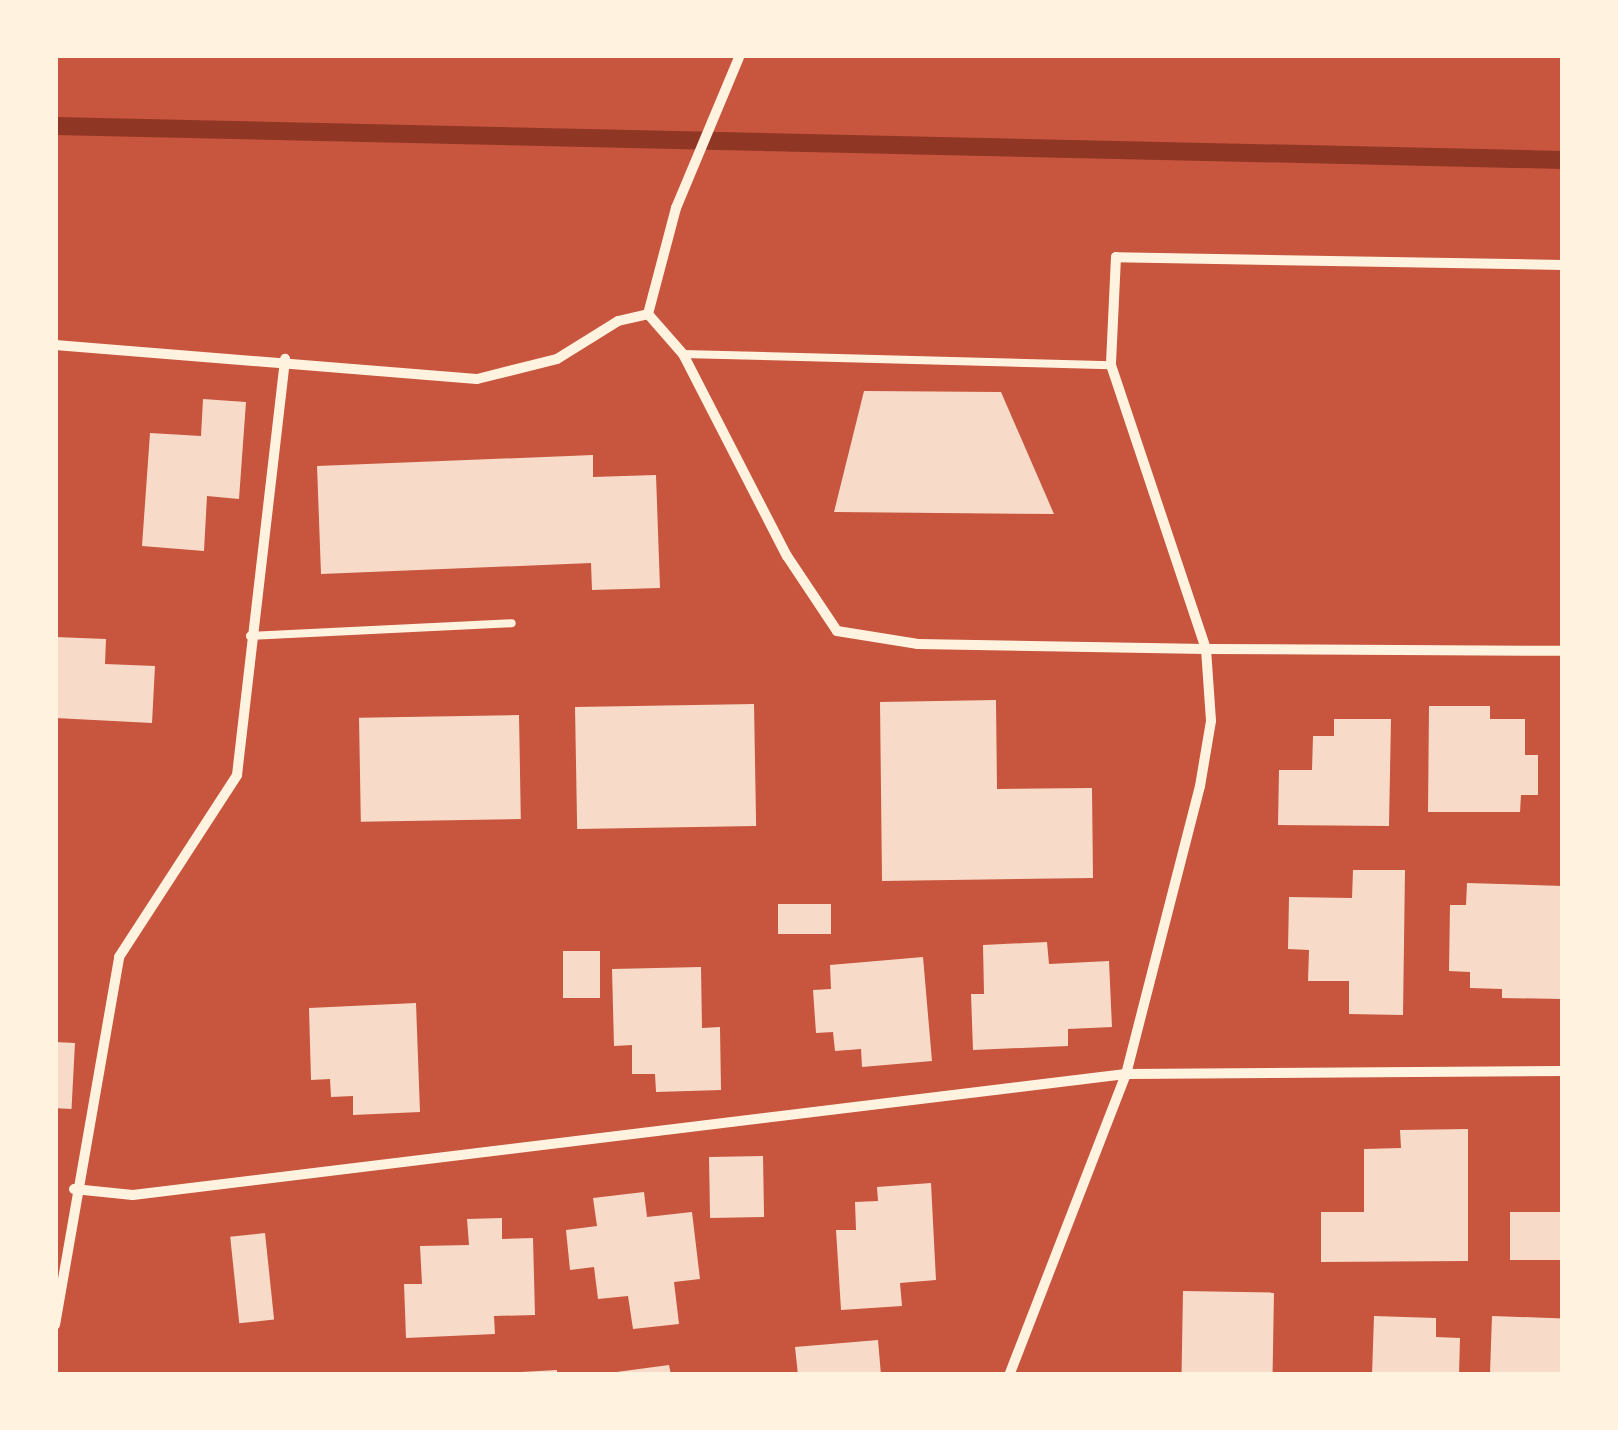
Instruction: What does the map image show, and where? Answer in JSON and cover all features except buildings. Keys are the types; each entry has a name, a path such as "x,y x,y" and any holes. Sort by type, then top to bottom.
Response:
{"street":[{"path":"648,314 676,208 739,57"},
{"path":"1008,1375 1126,1074 1200,786 1211,721 1206,649 1111,365 1116,257 1563,265"},
{"path":"648,314 683,354 787,556 837,632 918,644 1563,650"},
{"path":"55,345 284,359 477,379 558,359 618,321 648,314"},
{"path":"55,1325 74,1189 119,957 238,775 250,636 284,359"},
{"path":"74,1189 133,1195 1126,1074 1563,1071"}],"lane":[{"path":"683,354 1111,365"},
{"path":"250,636 512,623"}],"waterway":[{"path":"55,126 1563,160"}]}
